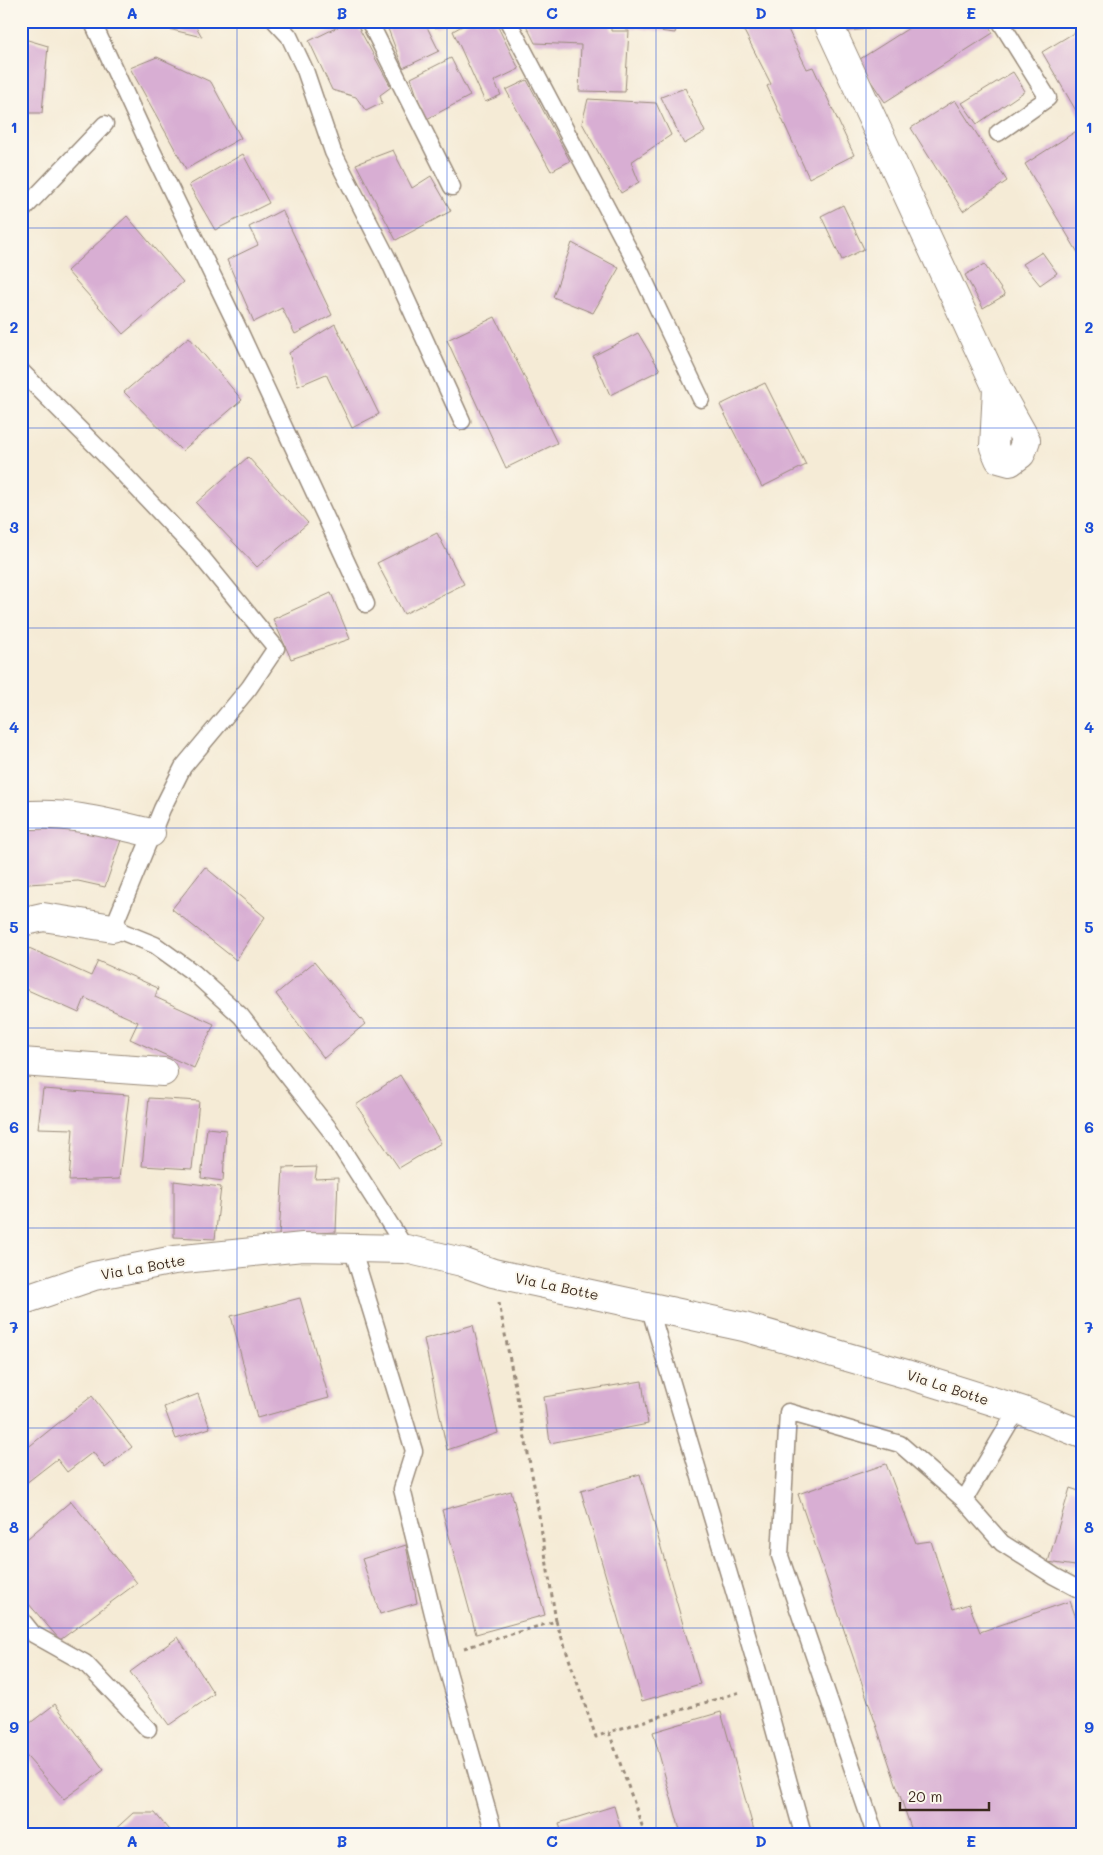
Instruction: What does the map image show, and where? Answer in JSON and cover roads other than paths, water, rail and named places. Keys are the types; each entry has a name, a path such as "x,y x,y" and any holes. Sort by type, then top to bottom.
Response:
{"street":[{"path":"827,21 997,388"},
{"path":"21,816 40,814 94,820 151,833"},
{"path":"21,922 42,917 113,928"},
{"path":"21,1062 163,1072"},
{"name":"Via La Botte","path":"21,1301 94,1276 174,1260 303,1247 406,1249 462,1262 494,1273 744,1327 1021,1410 1082,1434"}],"lane":[{"path":"92,21 145,136 238,328 366,604"},
{"path":"274,21 289,36 293,44 305,70 333,152 389,261 462,421"},
{"path":"369,21 452,187"},
{"path":"508,21 638,267 701,399"},
{"path":"998,133 1048,98 1000,21"},
{"path":"21,212 105,124"},
{"path":"21,371 116,466 199,554 276,648 249,688 183,767 151,833 113,928 155,945 194,973 241,1016 330,1130 406,1249"},
{"path":"352,1248 414,1451 402,1490 443,1654 494,1834"},
{"path":"649,1306 762,1686 803,1834"},
{"path":"964,1500 1010,1422 1021,1410"},
{"path":"875,1834 780,1556 788,1412 900,1444 964,1500 1002,1543 1054,1576 1082,1591"},
{"path":"21,1619 33,1634 84,1663 148,1729"}]}
